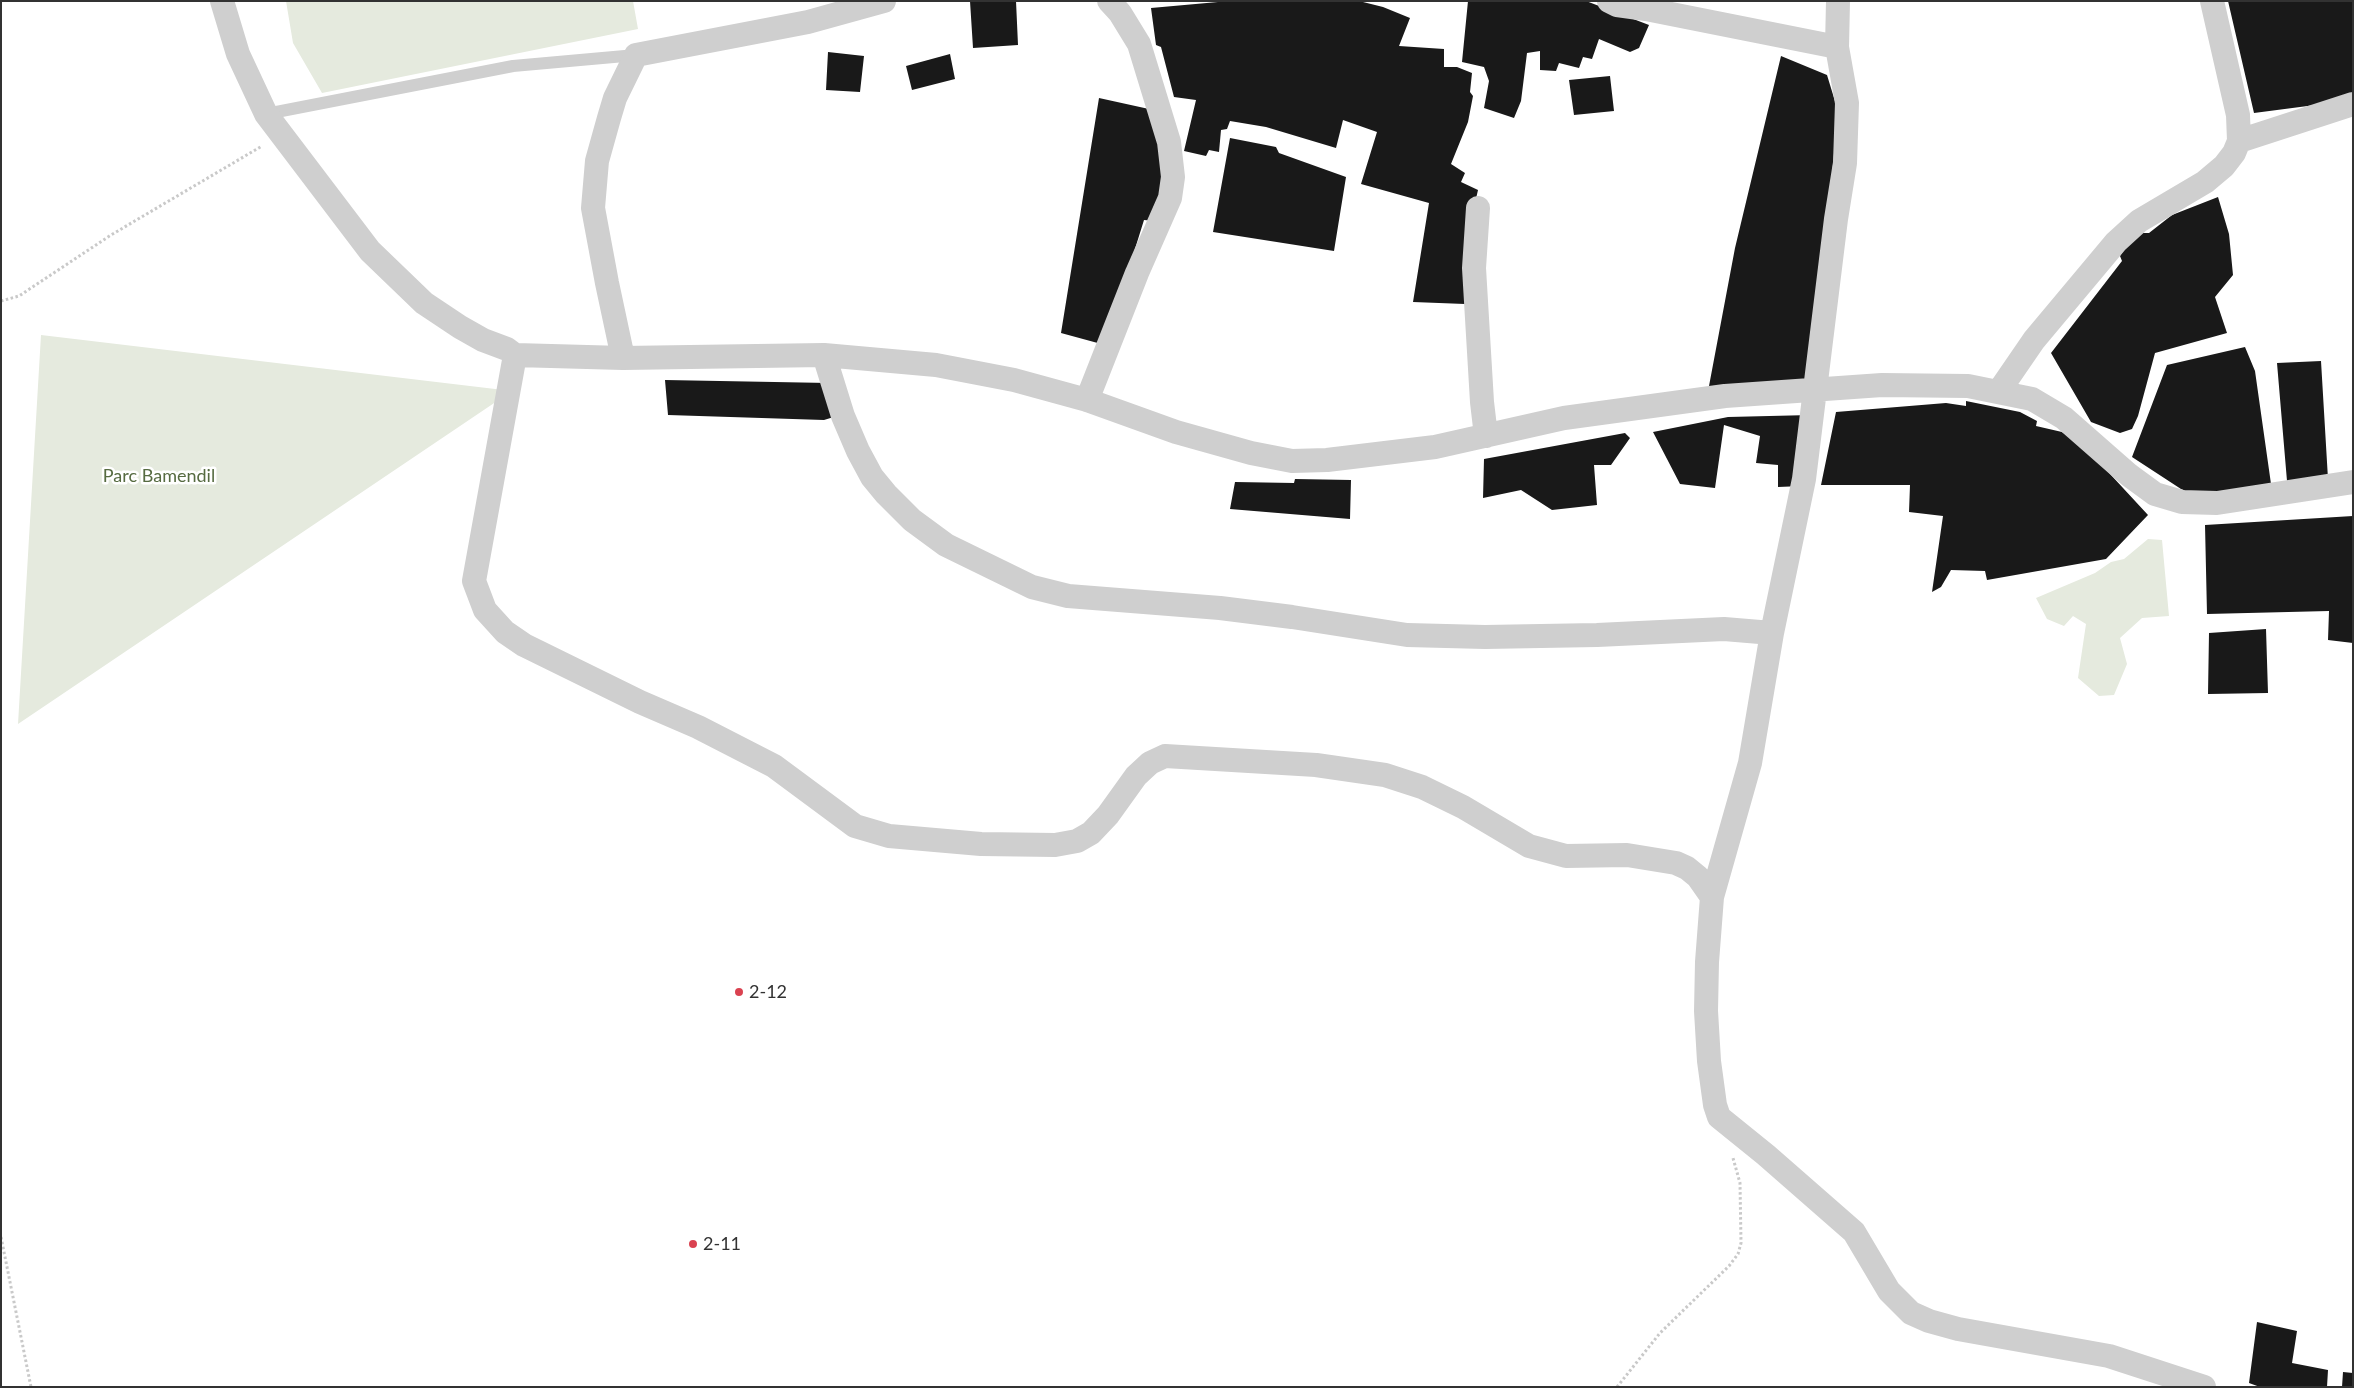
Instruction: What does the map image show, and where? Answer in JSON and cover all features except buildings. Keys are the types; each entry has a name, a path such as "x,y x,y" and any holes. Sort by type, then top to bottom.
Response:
{"street":[{"path":"222,1 238,54 266,114 370,251 424,303 482,340 507,349 515,355 623,358 824,355 936,365 1014,380 1087,400 1176,432 1292,461 1372,456 1435,447 1564,418 1716,397 1882,385 1968,386 2032,399 2064,418 2129,475 2155,494 2182,502 2217,503 2353,482"},
{"path":"623,358 606,283 593,208 597,161 609,118 615,98 636,55 808,22 884,1"},
{"path":"1087,400 1137,273 1170,198 1173,177 1169,142 1139,44 1120,12 1110,1"},
{"path":"1609,1 1617,5 1838,47"},
{"path":"1838,1 1838,47 1847,103 1848,129 1803,487 1772,632 1750,763 1712,897 1707,962 1706,1011 1709,1061 1715,1105 1719,1117 1766,1155 1854,1232 1864,1245 1878,1274 1898,1302 1910,1313 1929,1321 1958,1329 2109,1356 2204,1387"},
{"path":"1999,391 2034,340 2116,242 2139,221 2205,182 2224,166 2239,141 2238,115 2212,1"},
{"path":"2239,141 2353,104"},
{"path":"1478,208 1474,268 1482,402 1486,436"},
{"path":"515,355 474,581 485,610 505,632 524,645 640,702 698,727 774,766 855,826 889,836 981,844 1055,845 1077,841 1091,833 1108,815 1136,776 1150,763 1165,756 1316,765 1384,775 1422,787 1463,807 1529,846 1566,856 1627,855 1676,863 1698,877 1712,897"},
{"path":"824,355 843,416 858,451 872,477 886,494 912,520 946,545 1032,587 1068,596 1158,602 1229,610 1407,635 1484,637 1597,636 1724,629 1772,632"}],"lane":[{"path":"266,114 513,66 636,55"}],"path":[{"path":"1,301 19,296 111,235 281,136"},
{"path":"1617,1387 1660,1333 1729,1266 1738,1254 1741,1243 1740,1183 1733,1155"},
{"path":"1,1237 31,1387"}],"green space":[{"path":"286,1 633,1 638,29 322,93 293,43"},
{"name":"Parc Bamendil","path":"41,335 512,391 18,724"},
{"path":"2148,539 2162,540 2169,616 2142,618 2120,638 2127,664 2114,695 2099,696 2078,678 2086,624 2073,616 2064,626 2047,619 2036,598 2095,573 2111,562 2124,559"}],"place":[{"name":"2-12","path":"739,992"},
{"name":"2-11","path":"693,1244"}]}
